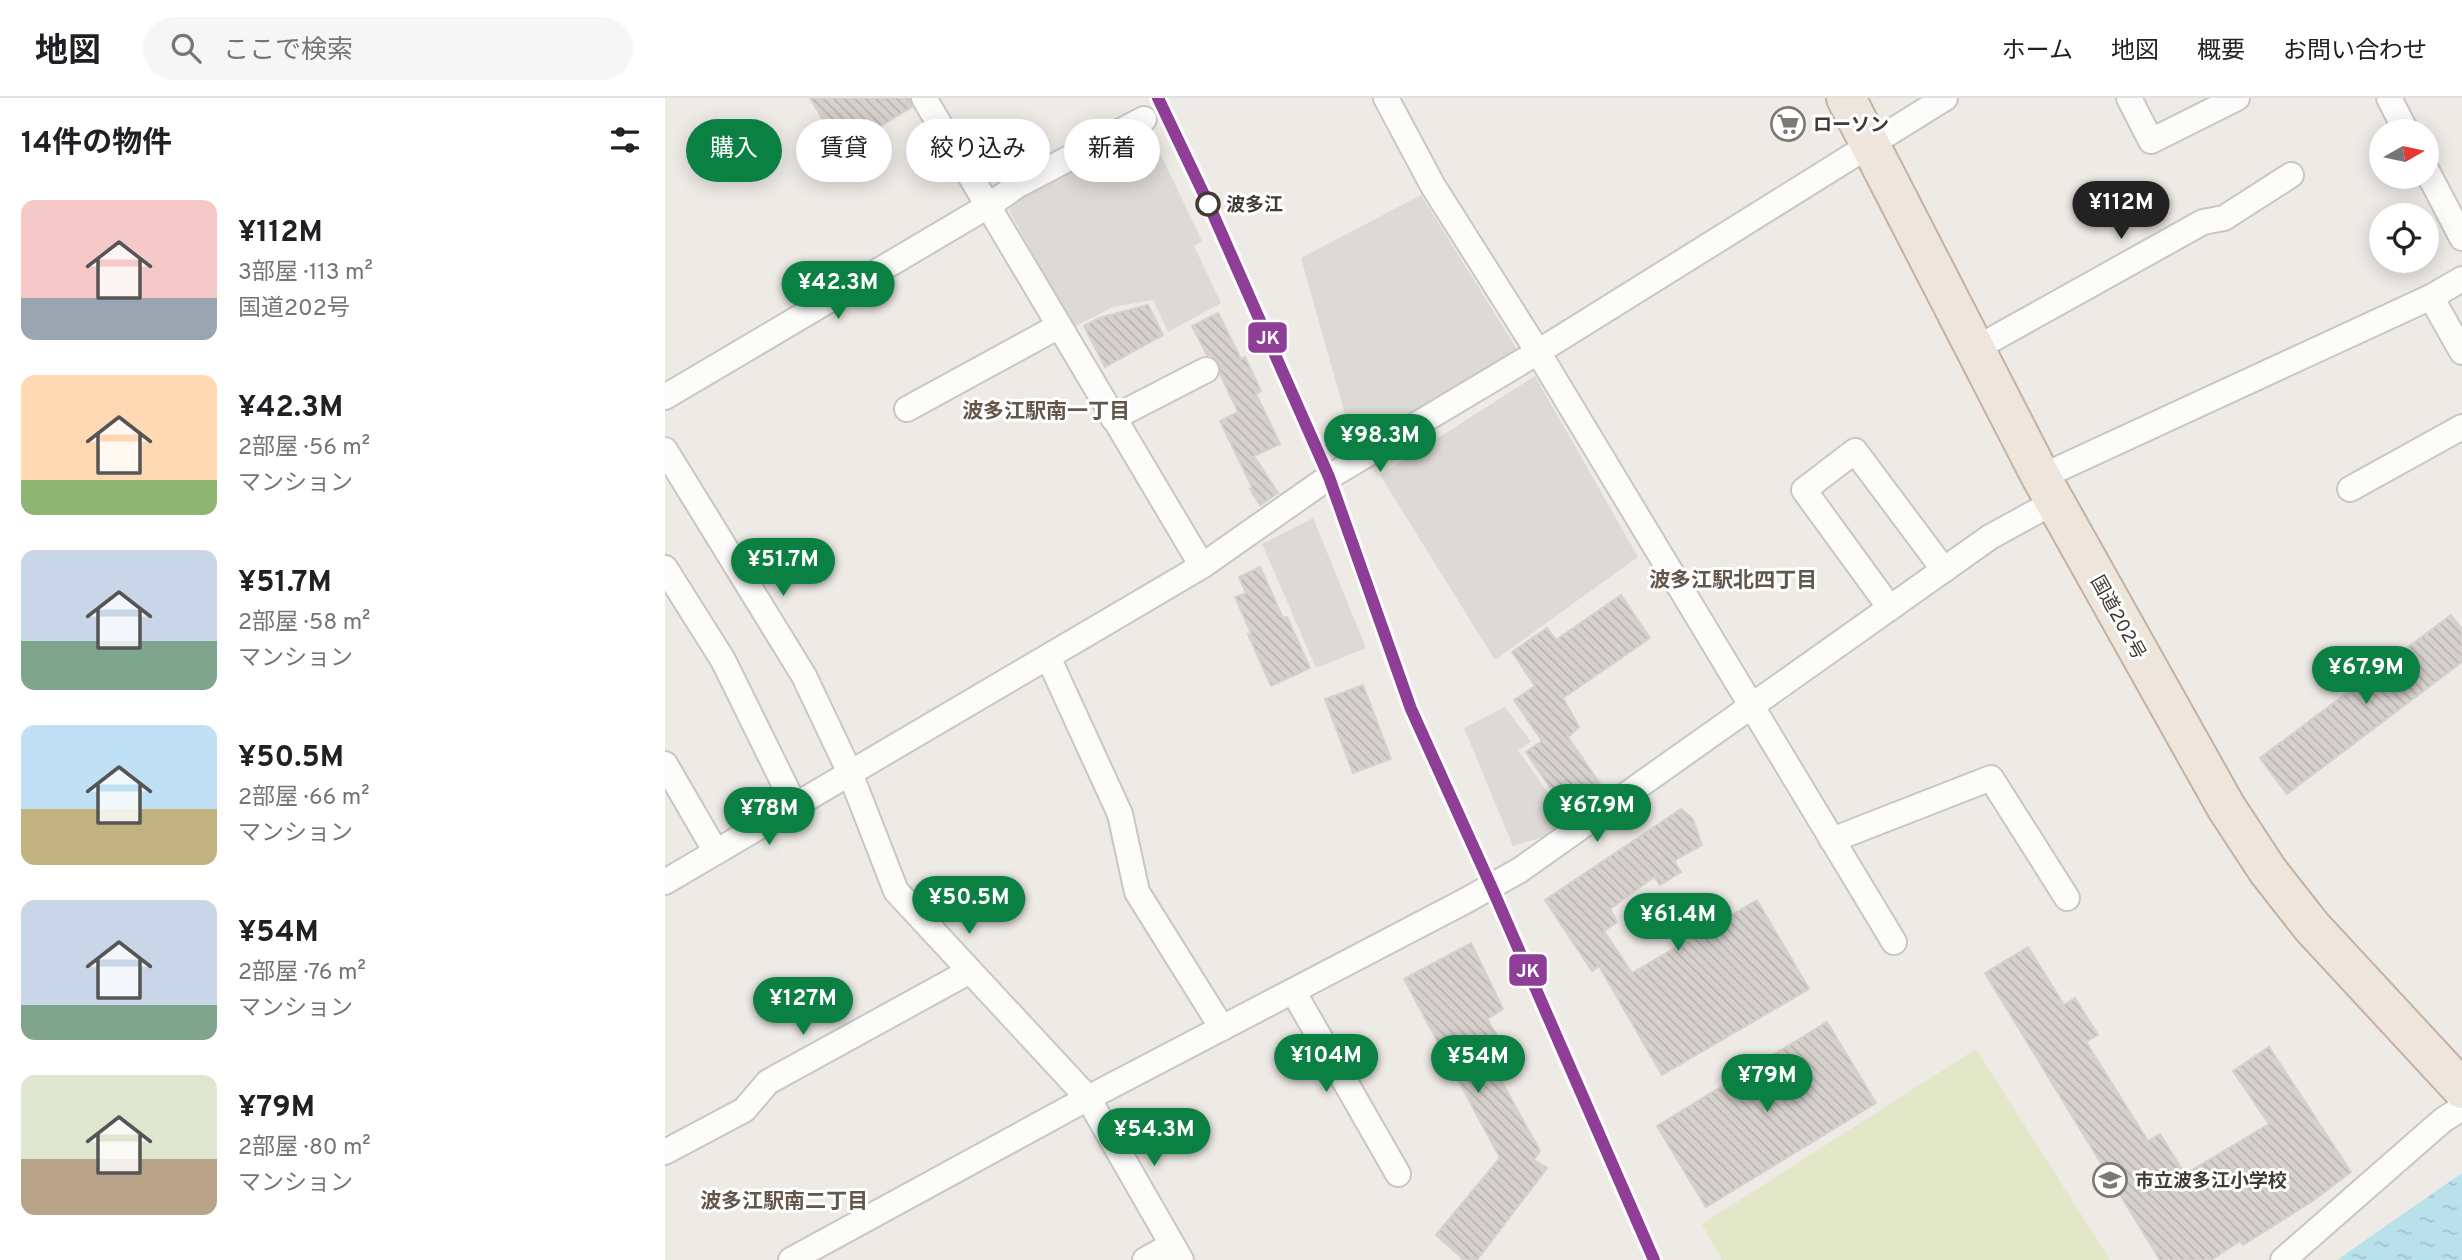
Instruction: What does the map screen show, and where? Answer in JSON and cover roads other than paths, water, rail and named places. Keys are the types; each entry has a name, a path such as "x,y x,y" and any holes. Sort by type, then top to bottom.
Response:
{"highway":[{"name":"国道202号","path":"1846,98 2048,489 2226,807 2268,871 2337,955 2462,1089"}],"street":[{"path":"924,98 1202,566"},
{"path":"1386,98 1433,186 1538,352 1893,942"},
{"path":"665,882 1202,566 1329,477 1538,352 1945,98"},
{"path":"2129,98 2151,141 2237,98"},
{"path":"2389,98 2400,119"},
{"path":"665,397 988,206 1018,185 1064,161"},
{"path":"1975,349 2203,222 2224,218 2291,175"},
{"path":"2436,189 2462,238"},
{"path":"791,1260 1088,1098 1520,870 1990,537 2048,489 2462,279"},
{"path":"2431,297 2462,352"},
{"path":"907,409 1059,326"},
{"path":"1113,418 1206,370"},
{"path":"2350,489 2462,427"},
{"path":"665,450 674,485 804,676 850,773 897,891 1088,1098 1176,1252 1145,1260"},
{"path":"1890,608 1804,490 1855,451 1944,570"},
{"path":"665,568 723,660 795,806"},
{"path":"1048,657 1120,814 1136,892 1222,1028"},
{"path":"665,764 716,852"},
{"path":"1832,840 1991,778 2067,898"},
{"path":"665,1152 744,1110 768,1082 970,971"},
{"path":"1293,991 1398,1174"},
{"path":"2283,1260 2443,1121 2462,1108"}],"water":[{"path":"2462,1173 2462,1260 2337,1260"}],"place":[{"name":"ローソン","path":"1788,124"},
{"name":"波多江","path":"1208,204"},
{"name":"市立波多江小学校","path":"2110,1180"}],"district":[{"name":"波多江駅南一丁目","path":"1046,411"},
{"name":"波多江駅北四丁目","path":"1733,580"},
{"name":"波多江駅南二丁目","path":"784,1201"}]}
